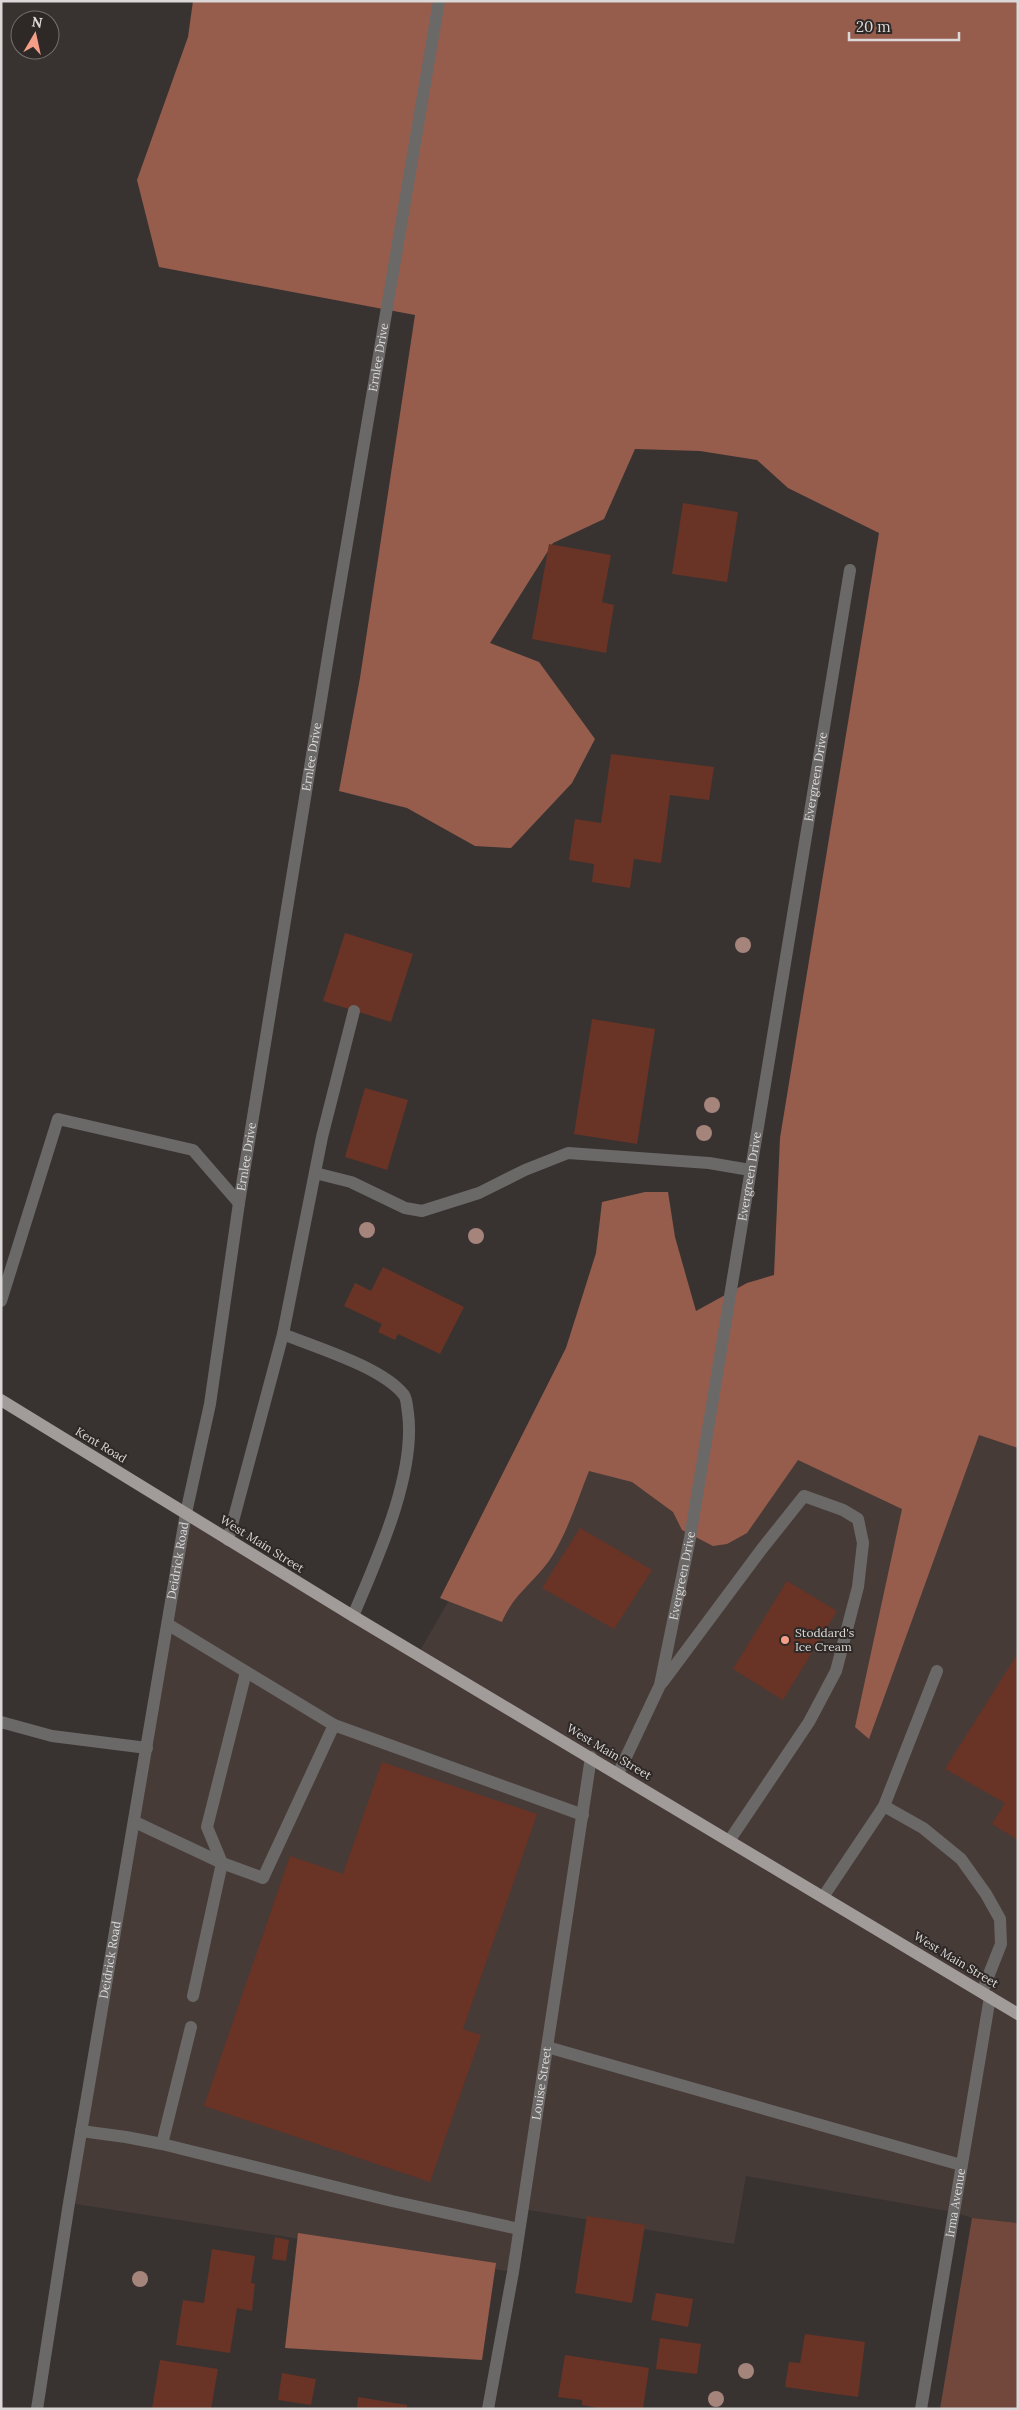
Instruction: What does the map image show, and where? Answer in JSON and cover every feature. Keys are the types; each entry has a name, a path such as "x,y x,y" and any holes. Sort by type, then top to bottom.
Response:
{"main road":[{"name":"Kent Road","path":"1,1400 186,1513"},
{"name":"West Main Street","path":"186,1513 353,1616 1018,2014"}],"street":[{"name":"Ernlee Drive","path":"186,1513 210,1404 239,1203 332,626 439,1"},
{"name":"Evergreen Drive","path":"618,1774 660,1685 690,1538 850,570"},
{"path":"228,1540 283,1334 322,1137 354,1011"},
{"path":"1,1301 58,1119 192,1150 239,1203"},
{"path":"315,1173 351,1182 405,1208 422,1211 479,1193 525,1170 568,1153 709,1163 750,1170"},
{"path":"283,1334 383,1375 406,1396 410,1432 401,1482 386,1534 353,1616"},
{"path":"660,1685 804,1496 843,1510 858,1519 863,1543 858,1587 836,1671 809,1722 729,1841"},
{"name":"Deidrick Road","path":"37,2409 81,2131 186,1513"},
{"path":"168,1626 334,1725 583,1815"},
{"path":"823,1897 884,1806 937,1671"},
{"path":"192,1996 222,1864 207,1827 246,1672"},
{"path":"1,1722 52,1736 147,1748"},
{"path":"134,1822 222,1864 263,1878 334,1725"},
{"name":"Louise Street","path":"488,2409 519,2229 591,1757"},
{"name":"Irma Avenue","path":"884,1806 923,1828 960,1859 986,1894 1000,1919 1001,1944 986,1994 962,2164 921,2409"},
{"path":"162,2144 191,2027"},
{"path":"547,2047 962,2164"},
{"path":"81,2131 162,2144 392,2201 519,2229"}],"shaded area":[{"path":"193,1 1018,1 1018,1448 979,1435 869,1739 855,1727 902,1509 798,1460 747,1533 727,1544 713,1546 682,1530 673,1512 632,1482 589,1471 555,1551 543,1569 512,1604 502,1622 440,1598 566,1348 596,1253 602,1202 645,1192 668,1192 675,1237 696,1311 747,1283 774,1275 780,1138 879,533 788,488 757,460 700,451 635,449 604,519 553,543 490,643 539,662 595,739 572,783 511,848 475,846 407,808 339,791 360,678 415,315 159,267 137,180 188,37"},
{"path":"590,1296 1018,1359 1018,2223 972,2218 953,2212 746,2176 734,2244 523,2209 513,2272 69,2203 186,1513 418,1654 448,1602"},
{"path":"972,2218 1018,2223 1018,2409 940,2409"},
{"path":"298,2233 496,2263 482,2360 285,2348"}],"building":[{"path":"683,503 738,512 727,582 672,574"},
{"path":"549,544 611,555 602,602 614,605 606,653 532,639"},
{"path":"611,754 714,767 709,800 670,795 661,863 634,859 630,888 592,882 594,864 569,860 575,819 601,823"},
{"path":"345,933 413,954 391,1022 323,1001"},
{"path":"592,1019 655,1029 637,1144 574,1134"},
{"path":"365,1088 408,1100 387,1170 345,1157"},
{"path":"383,1267 464,1307 440,1354 398,1334 395,1340 378,1332 382,1324 344,1306 355,1283 371,1291"},
{"path":"580,1528 652,1570 614,1629 542,1588"},
{"name":"Stoddard's Ice Cream","path":"787,1581 837,1611 783,1700 733,1669"},
{"path":"1018,1653 1018,1840 992,1824 1005,1803 945,1769"},
{"path":"382,1762 537,1814 463,2029 481,2035 430,2182 204,2106 290,1856 343,1874"},
{"path":"587,2216 645,2225 632,2303 575,2293"},
{"path":"275,2237 289,2240 286,2261 272,2259"},
{"path":"212,2249 255,2256 251,2283 255,2284 252,2311 237,2308 230,2353 176,2345 183,2300 204,2303"},
{"path":"656,2293 693,2299 688,2327 651,2320"},
{"path":"805,2334 865,2342 858,2397 785,2387 789,2362 800,2363"},
{"path":"660,2338 701,2344 697,2374 656,2369"},
{"path":"565,2355 649,2368 643,2409 603,2409 582,2405 582,2400 558,2397"},
{"path":"160,2360 218,2369 211,2409 152,2409"},
{"path":"282,2373 316,2379 311,2405 278,2400"},
{"path":"358,2397 407,2405 407,2409 357,2409"}],"place":[{"name":"Stoddard's Ice Cream","path":"785,1640"}]}
